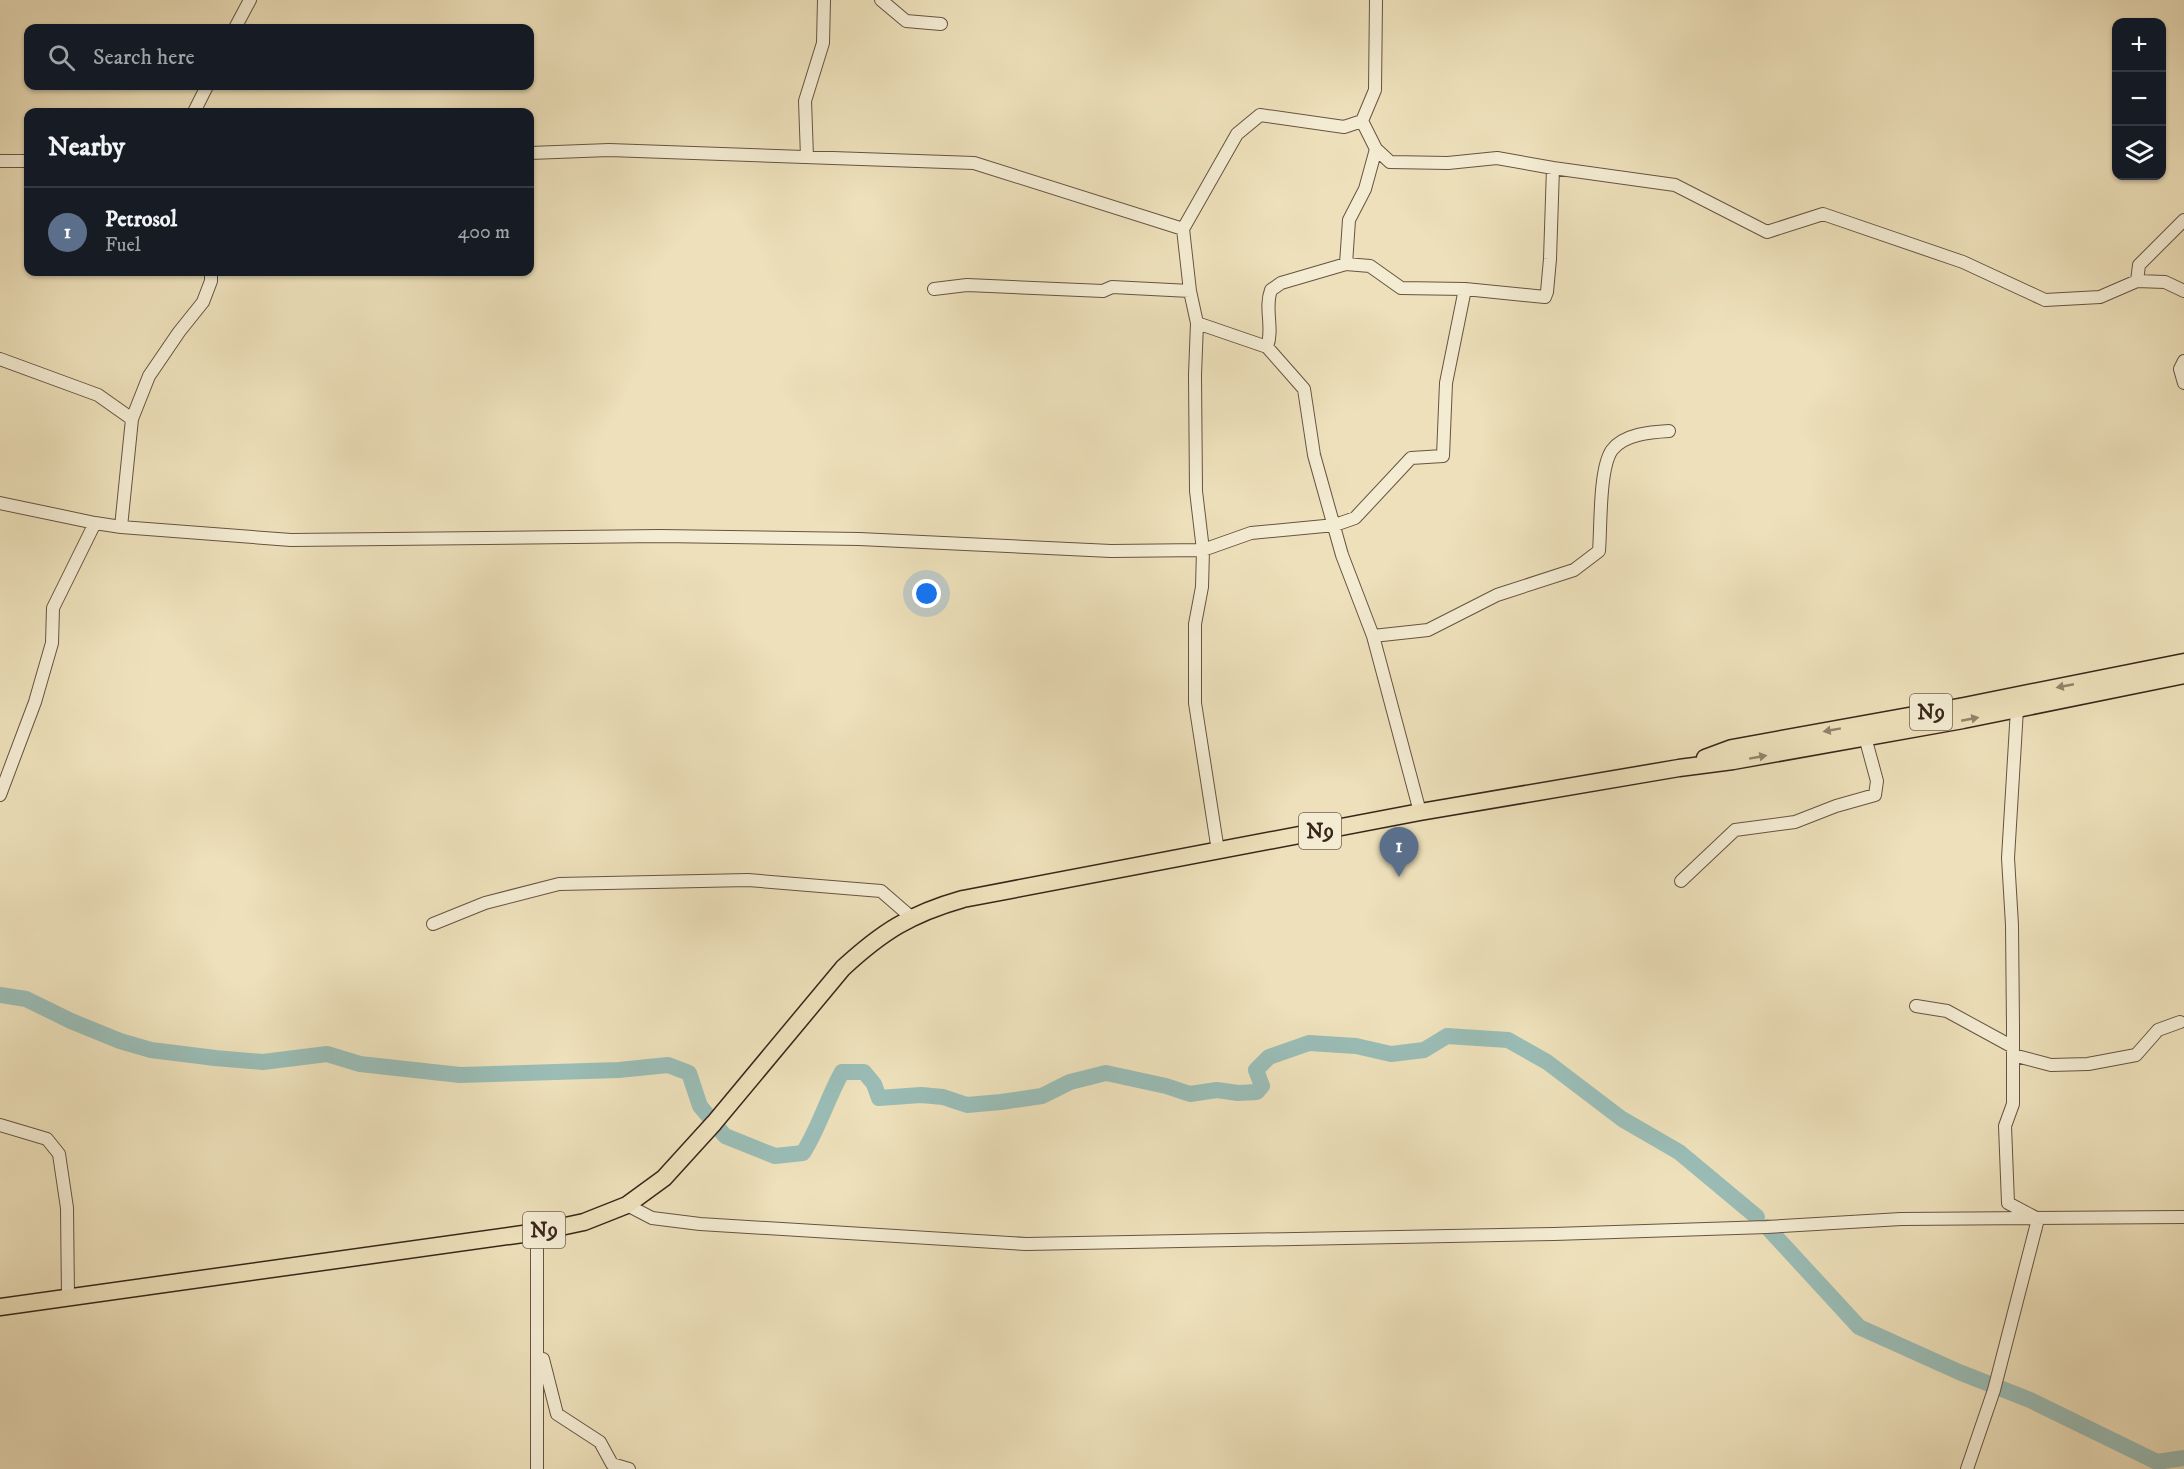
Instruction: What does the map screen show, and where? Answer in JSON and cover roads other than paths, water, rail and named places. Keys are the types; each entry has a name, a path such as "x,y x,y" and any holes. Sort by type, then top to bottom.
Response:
{"highway":[{"name":"N9","path":"1679,768 1732,748 1964,706 2184,662"},
{"name":"N9","path":"0,1307 537,1232 584,1222 627,1205 664,1178 691,1149 843,968 871,942 925,911 963,899 1420,812 1865,737 2184,675"}],"street":[{"path":"237,24 250,0"},
{"path":"807,157 805,100 823,43 824,0"},
{"path":"881,0 906,21 941,24"},
{"path":"1218,851 1196,703 1195,624 1202,587 1203,550 1196,491 1197,323 1190,291 1183,229 1237,134 1260,116 1344,127 1362,120 1375,90 1376,0"},
{"path":"196,108 205,90"},
{"path":"1362,120 1376,149 1390,162 1448,163 1497,158 1675,185 1767,232 1823,214 1964,262 2045,300 2100,297 2137,281 2164,282 2184,291"},
{"path":"1346,264 1350,220 1365,189 1376,149"},
{"path":"534,153 609,150 974,163 1183,229"},
{"path":"0,161 24,161"},
{"path":"1267,347 1271,337 1268,308 1271,290 1281,283 1346,264 1370,266 1401,288 1466,289 1545,297 1550,259 1553,168"},
{"path":"2137,281 2139,265 2184,220"},
{"path":"121,527 132,419 149,376 203,302 211,276"},
{"path":"934,289 967,285 1102,291 1112,287 1190,291"},
{"path":"0,503 95,524 291,540 660,537 859,539 1111,551 1203,550 1251,533 1335,525 1355,518 1411,458 1443,456 1446,383 1466,289"},
{"path":"1197,323 1267,347 1304,389 1314,455 1342,555 1373,636 1420,812"},
{"path":"0,359 98,395 132,419"},
{"path":"2184,361 2180,369 2184,383"},
{"path":"1373,636 1428,630 1497,595 1574,570 1599,551 1604,469 1612,449 1626,439 1650,432 1669,431"},
{"path":"0,795 35,702 52,643 53,608 95,524"},
{"path":"2017,709 2008,858 2012,925 2013,1051 2013,1104 2005,1126 2008,1203 2037,1219"},
{"path":"1681,881 1735,830 1795,822 1836,806 1875,795 1877,780 1865,737"},
{"path":"433,924 485,903 559,884 748,880 881,891 911,918"},
{"path":"1916,1006 1947,1011 2013,1051 2051,1065 2088,1064 2136,1055 2158,1030 2180,1022"},
{"path":"0,1125 47,1139 59,1154 67,1208 68,1297"},
{"path":"627,1205 652,1218 700,1224 1026,1244 1554,1234 1767,1227 1901,1219 2184,1217"},
{"path":"1967,1469 1998,1377 2037,1219"},
{"path":"537,1232 537,1469"},
{"path":"538,1335 549,1389 557,1414 600,1442 612,1464 629,1469"}],"waterway":[{"path":"0,995 26,999 120,1041 151,1050 215,1058 263,1062 327,1054 360,1064 460,1075 619,1070 668,1065 689,1073 700,1106 725,1136 775,1156 803,1153 842,1072 864,1072 874,1084 879,1098 921,1095 943,1097 967,1105 1042,1096 1070,1082 1106,1073 1166,1086 1190,1094 1217,1090 1238,1093 1257,1092 1262,1086 1256,1070 1269,1057 1309,1043 1356,1046 1391,1054 1424,1050 1447,1036 1508,1040 1547,1062 1622,1119 1679,1152 1757,1217"},
{"path":"1767,1227 1859,1327 1959,1372 2030,1400 2157,1462 2184,1458"}],"place":[{"name":"Petrosol","path":"1399,877"}]}
